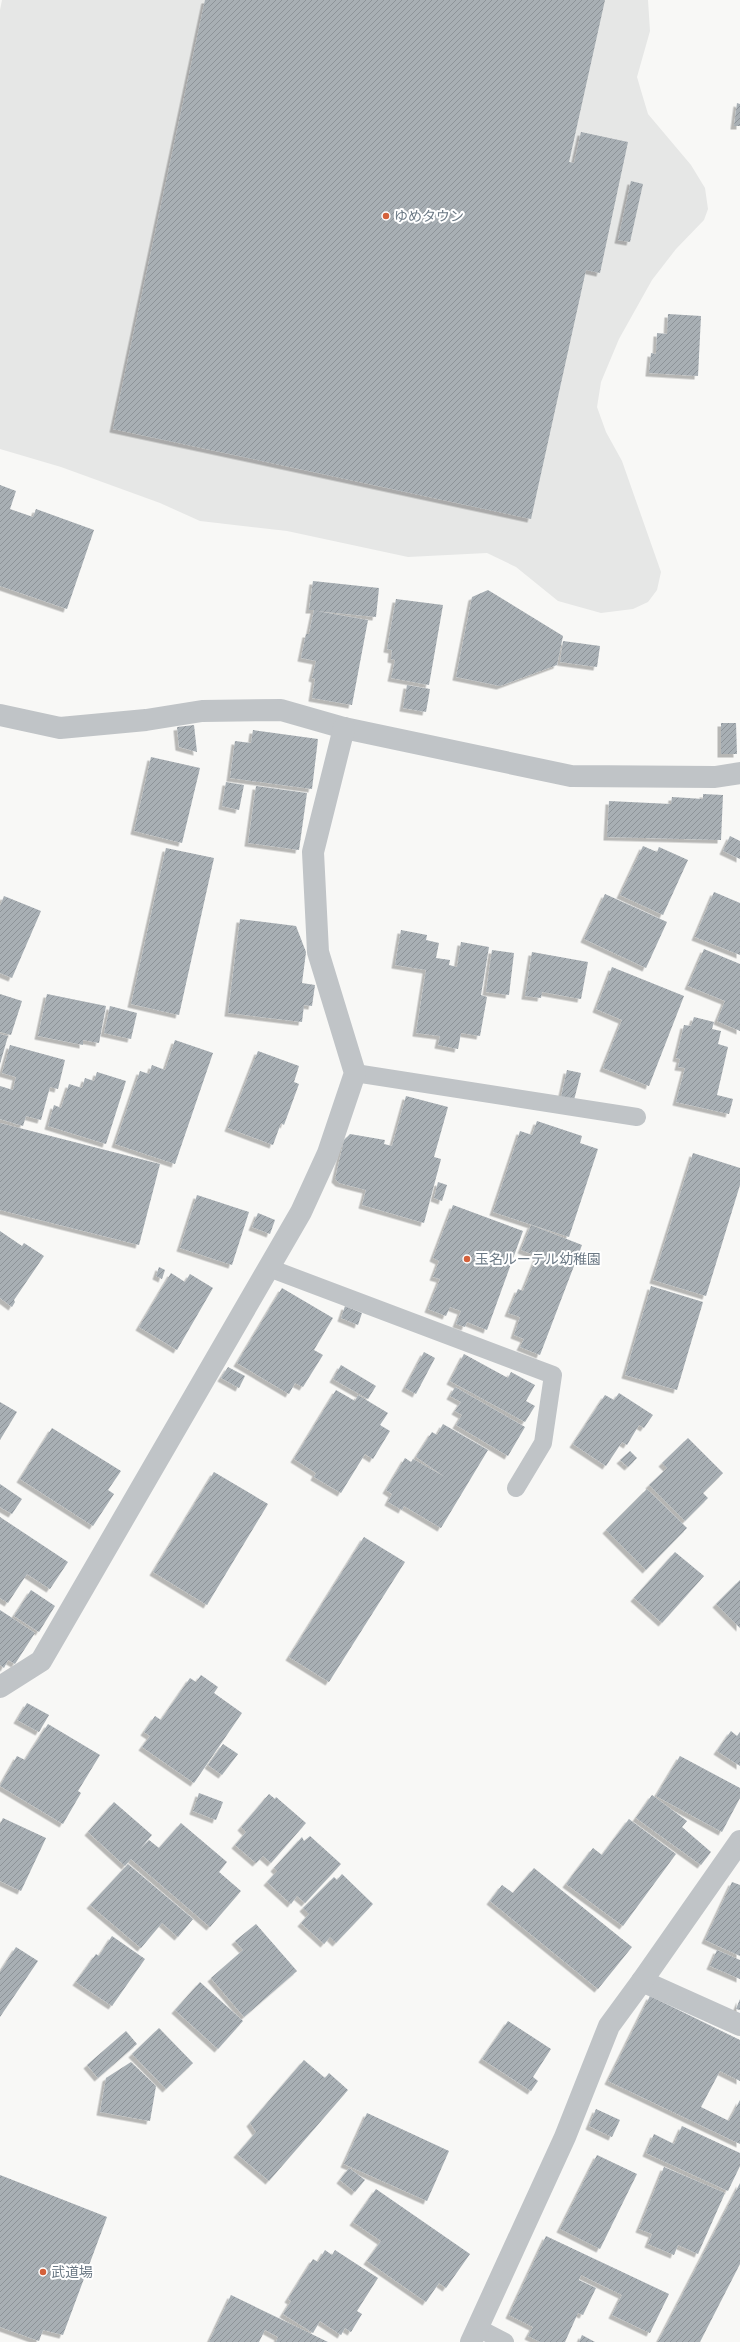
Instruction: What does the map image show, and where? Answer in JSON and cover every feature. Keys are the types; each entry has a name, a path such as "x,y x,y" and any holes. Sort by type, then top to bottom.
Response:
{"street":[{"path":"0,715 60,728 146,720 202,711 281,710 344,728 571,776 715,777 740,773"},
{"path":"0,1687 41,1662 301,1212 328,1154 355,1073 318,952 313,852 344,728"},
{"path":"474,2335 565,2137 609,2026 740,1841"},
{"path":"642,1981 740,2025"}],"lane":[{"path":"355,1073 637,1118"},
{"path":"269,1268 553,1375 543,1443 516,1488"},
{"path":"474,2335 505,2342"}],"shaded area":[{"path":"2,0 648,0 650,31 637,77 648,114 691,165 705,188 708,209 704,220 676,249 652,280 619,339 601,382 597,407 606,432 622,461 661,572 657,590 648,602 633,609 601,613 558,601 516,567 487,553 408,557 287,531 200,521 160,503 61,467 0,449 0,10"}],"building":[{"name":"ゆめタウン","path":"205,0 605,0 569,162 574,163 581,132 628,142 600,273 586,270 531,519 113,429"},
{"path":"737,103 740,104 740,126 734,126"},
{"path":"631,181 643,184 630,242 618,240"},
{"path":"668,314 701,316 698,376 649,373 651,353 656,354 657,333 667,334"},
{"path":"0,485 16,491 10,509 33,517 36,509 94,530 67,609 0,586"},
{"path":"313,581 379,588 376,617 316,611 368,620 352,705 312,698 315,679 312,678 316,661 301,658 306,634 309,634 314,610 309,610"},
{"path":"488,590 563,636 557,665 500,686 456,677 472,597"},
{"path":"396,599 443,605 429,685 391,678 395,660 391,659 392,650 387,649"},
{"path":"563,641 600,646 597,667 560,662"},
{"path":"407,685 430,689 426,712 403,708"},
{"path":"721,723 736,723 737,754 721,754"},
{"path":"194,725 197,752 179,747 177,727"},
{"path":"253,730 318,739 312,789 230,778 235,741 251,743"},
{"path":"151,757 200,768 182,843 134,831"},
{"path":"226,782 244,785 239,810 222,806"},
{"path":"256,786 307,793 299,850 248,843"},
{"path":"703,794 723,795 721,840 607,837 609,801 671,804 672,797 703,799"},
{"path":"730,836 740,841 740,859 723,851"},
{"path":"643,846 657,852 659,847 688,860 663,915 620,895"},
{"path":"166,848 214,858 179,1015 131,1004"},
{"path":"714,892 740,903 740,955 695,937"},
{"path":"605,894 667,922 646,968 584,939"},
{"path":"4,896 41,911 12,978 0,973 0,906"},
{"path":"240,919 296,926 306,952 302,983 315,985 312,1006 304,1005 302,1022 228,1013"},
{"path":"401,930 427,935 426,940 439,943 436,958 450,960 449,965 457,967 461,942 489,947 481,995 487,997 480,1036 461,1033 458,1049 438,1045 440,1036 416,1033 426,970 395,965"},
{"path":"704,949 740,964 740,1031 717,1021 725,1001 688,986"},
{"path":"492,950 514,953 509,995 486,992"},
{"path":"532,952 588,962 581,999 542,992 541,998 525,996"},
{"path":"612,967 684,996 649,1086 603,1068 622,1020 596,1009"},
{"path":"0,994 22,1001 11,1035 0,1032"},
{"path":"47,994 106,1006 99,1043 83,1040 83,1045 38,1036"},
{"path":"110,1006 137,1013 131,1039 104,1033"},
{"path":"694,1017 714,1022 712,1029 721,1031 718,1044 728,1047 717,1095 733,1099 729,1114 676,1102 685,1068 678,1067 680,1059 676,1058 684,1025 691,1026"},
{"path":"0,1034 8,1036 0,1064"},
{"path":"175,1040 213,1053 175,1164 115,1144 140,1071 149,1074 152,1065 165,1070"},
{"path":"10,1045 65,1060 58,1089 50,1087 41,1120 26,1116 23,1126 0,1119 0,1086 13,1090 16,1077 2,1073"},
{"path":"258,1051 299,1066 294,1082 299,1084 284,1125 281,1123 273,1145 228,1128"},
{"path":"567,1070 581,1073 574,1100 561,1097"},
{"path":"97,1072 126,1081 106,1144 48,1126 54,1105 61,1108 69,1084 82,1088 85,1078 94,1081"},
{"path":"406,1096 448,1107 434,1157 441,1159 424,1223 362,1205 366,1190 339,1183 335,1179 344,1140 350,1134 385,1140 384,1144 392,1146"},
{"path":"537,1121 582,1136 580,1143 598,1149 569,1237 493,1212 520,1131 532,1135"},
{"path":"0,1123 160,1164 139,1245 0,1210"},
{"path":"693,1153 740,1168 740,1185 706,1296 653,1280"},
{"path":"438,1182 447,1185 442,1201 434,1198"},
{"path":"197,1195 249,1212 232,1265 180,1248"},
{"path":"453,1205 523,1231 487,1330 467,1322 465,1327 456,1324 461,1311 450,1307 446,1316 428,1309 440,1279 433,1277 439,1261 433,1258"},
{"path":"258,1213 275,1220 270,1234 252,1227"},
{"path":"531,1225 582,1245 540,1355 520,1347 524,1339 514,1335 520,1317 508,1313 518,1289 523,1291 537,1256 521,1250"},
{"path":"0,1231 22,1246 24,1243 44,1256 14,1300 15,1302 12,1307 0,1298"},
{"path":"159,1267 165,1270 162,1279 156,1276"},
{"path":"171,1273 185,1282 190,1274 213,1288 177,1350 139,1327"},
{"path":"651,1286 703,1302 677,1390 625,1375"},
{"path":"282,1288 333,1318 314,1350 323,1355 303,1387 295,1383 289,1394 237,1363"},
{"path":"345,1306 362,1313 358,1325 341,1318"},
{"path":"424,1352 435,1358 416,1394 405,1388"},
{"path":"464,1354 508,1378 511,1372 535,1385 526,1401 535,1406 525,1422 450,1381"},
{"path":"341,1365 376,1386 368,1399 333,1379"},
{"path":"228,1367 245,1376 239,1388 221,1378"},
{"path":"455,1387 525,1427 508,1456 456,1425 462,1415 455,1411 461,1402 450,1396"},
{"path":"336,1390 355,1401 358,1395 388,1413 380,1425 390,1431 373,1459 365,1454 341,1493 314,1477 316,1473 294,1459"},
{"path":"619,1393 653,1415 644,1428 639,1425 627,1445 622,1442 606,1466 573,1444 605,1395 614,1400"},
{"path":"0,1402 17,1412 0,1440"},
{"path":"443,1424 488,1450 441,1528 404,1506 402,1510 388,1502 392,1494 386,1490 405,1458 411,1462 413,1459 445,1477 416,1457 432,1432 437,1435"},
{"path":"52,1428 121,1471 108,1490 114,1494 93,1526 20,1479"},
{"path":"688,1438 723,1473 703,1493 708,1498 685,1521 649,1485 667,1468 662,1463"},
{"path":"630,1451 637,1458 628,1467 620,1460"},
{"path":"214,1472 268,1504 207,1605 153,1572"},
{"path":"0,1484 22,1499 12,1514 0,1507"},
{"path":"647,1489 687,1528 646,1570 606,1530"},
{"path":"0,1517 68,1562 50,1589 27,1574 8,1603 0,1598"},
{"path":"364,1537 405,1562 329,1682 289,1657"},
{"path":"675,1552 704,1576 662,1623 634,1598"},
{"path":"740,1580 740,1628 716,1604"},
{"path":"31,1590 55,1606 39,1632 14,1616"},
{"path":"0,1610 35,1633 15,1664 8,1660 4,1668 0,1665"},
{"path":"201,1675 218,1687 214,1693 242,1713 194,1783 142,1747 150,1736 144,1732 155,1716 161,1720 190,1678 196,1682"},
{"path":"27,1703 49,1715 39,1732 17,1720"},
{"path":"48,1724 100,1755 78,1791 81,1793 63,1824 0,1786 17,1756 25,1760"},
{"path":"731,1731 737,1736 740,1732 740,1766 717,1751"},
{"path":"223,1744 238,1754 222,1775 208,1765"},
{"path":"680,1756 740,1788 740,1798 722,1832 656,1796"},
{"path":"199,1793 223,1802 216,1820 193,1811"},
{"path":"269,1794 275,1799 276,1797 306,1823 271,1863 263,1856 256,1863 235,1845 246,1832 241,1827"},
{"path":"652,1795 687,1821 682,1827 711,1852 701,1865 636,1818"},
{"path":"114,1802 152,1835 139,1850 149,1840 159,1848 181,1823 227,1862 219,1872 241,1891 210,1927 131,1859 125,1866 88,1832"},
{"path":"3,1818 46,1838 21,1891 0,1881 0,1824"},
{"path":"629,1819 676,1854 623,1926 566,1884 593,1848 602,1855"},
{"path":"310,1836 341,1864 305,1903 297,1896 291,1904 267,1882 277,1871 274,1868 302,1837 304,1841"},
{"path":"128,1864 193,1919 178,1937 162,1923 141,1948 90,1905"},
{"path":"534,1868 632,1947 598,1989 490,1901 502,1885 513,1893"},
{"path":"342,1874 373,1904 336,1943 330,1937 324,1944 301,1923 309,1914 303,1908 334,1877 337,1880"},
{"path":"732,1882 740,1885 740,1956 705,1940"},
{"path":"256,1924 297,1971 244,2017 211,1978 243,1950 235,1941"},
{"path":"112,1936 145,1959 112,2006 76,1982 96,1954 99,1956"},
{"path":"16,1947 38,1961 0,2017 0,1972"},
{"path":"717,1950 740,1960 740,1979 710,1966"},
{"path":"200,1982 243,2021 218,2049 175,2010"},
{"path":"650,1996 740,2040 740,2081 720,2071 701,2107 729,2121 740,2100 740,2144 608,2081"},
{"path":"740,1999 740,2010 736,2009"},
{"path":"508,2021 551,2049 533,2077 538,2081 531,2091 482,2059"},
{"path":"159,2028 193,2063 166,2089 132,2054"},
{"path":"126,2031 137,2044 98,2078 87,2065"},
{"path":"304,2060 325,2078 329,2073 348,2090 269,2181 237,2154 256,2132 250,2123"},
{"path":"131,2062 156,2086 150,2121 100,2112 106,2078"},
{"path":"596,2109 620,2120 612,2137 589,2126"},
{"path":"367,2113 449,2151 427,2201 344,2164"},
{"path":"682,2126 740,2153 740,2166 728,2191 646,2153 654,2134 674,2144"},
{"path":"597,2155 637,2174 600,2249 560,2229"},
{"path":"664,2167 725,2193 698,2254 678,2245 674,2255 648,2244 652,2234 639,2229"},
{"path":"349,2168 365,2180 355,2192 340,2180"},
{"name":"武道場","path":"0,2175 107,2217 63,2335 43,2330 39,2341 0,2327"},
{"path":"740,2183 740,2264 700,2342 658,2342"},
{"path":"376,2189 470,2254 446,2288 439,2283 426,2302 367,2261 381,2241 353,2222"},
{"path":"546,2236 669,2294 650,2333 612,2315 622,2295 581,2275 579,2280 596,2288 583,2315 578,2313 565,2342 540,2342 528,2336 533,2327 509,2315"},
{"path":"325,2250 332,2255 335,2250 378,2278 357,2311 362,2314 351,2332 345,2328 341,2335 320,2321 313,2333 283,2314 291,2301 288,2299 313,2259 318,2262"},
{"path":"231,2295 328,2342 276,2342 278,2337 265,2330 259,2342 209,2342"},
{"path":"582,2335 595,2342 579,2342"}],"place":[{"name":"ゆめタウン","path":"386,216"},
{"name":"玉名ルーテル幼稚園","path":"467,1259"},
{"name":"武道場","path":"43,2272"}]}
